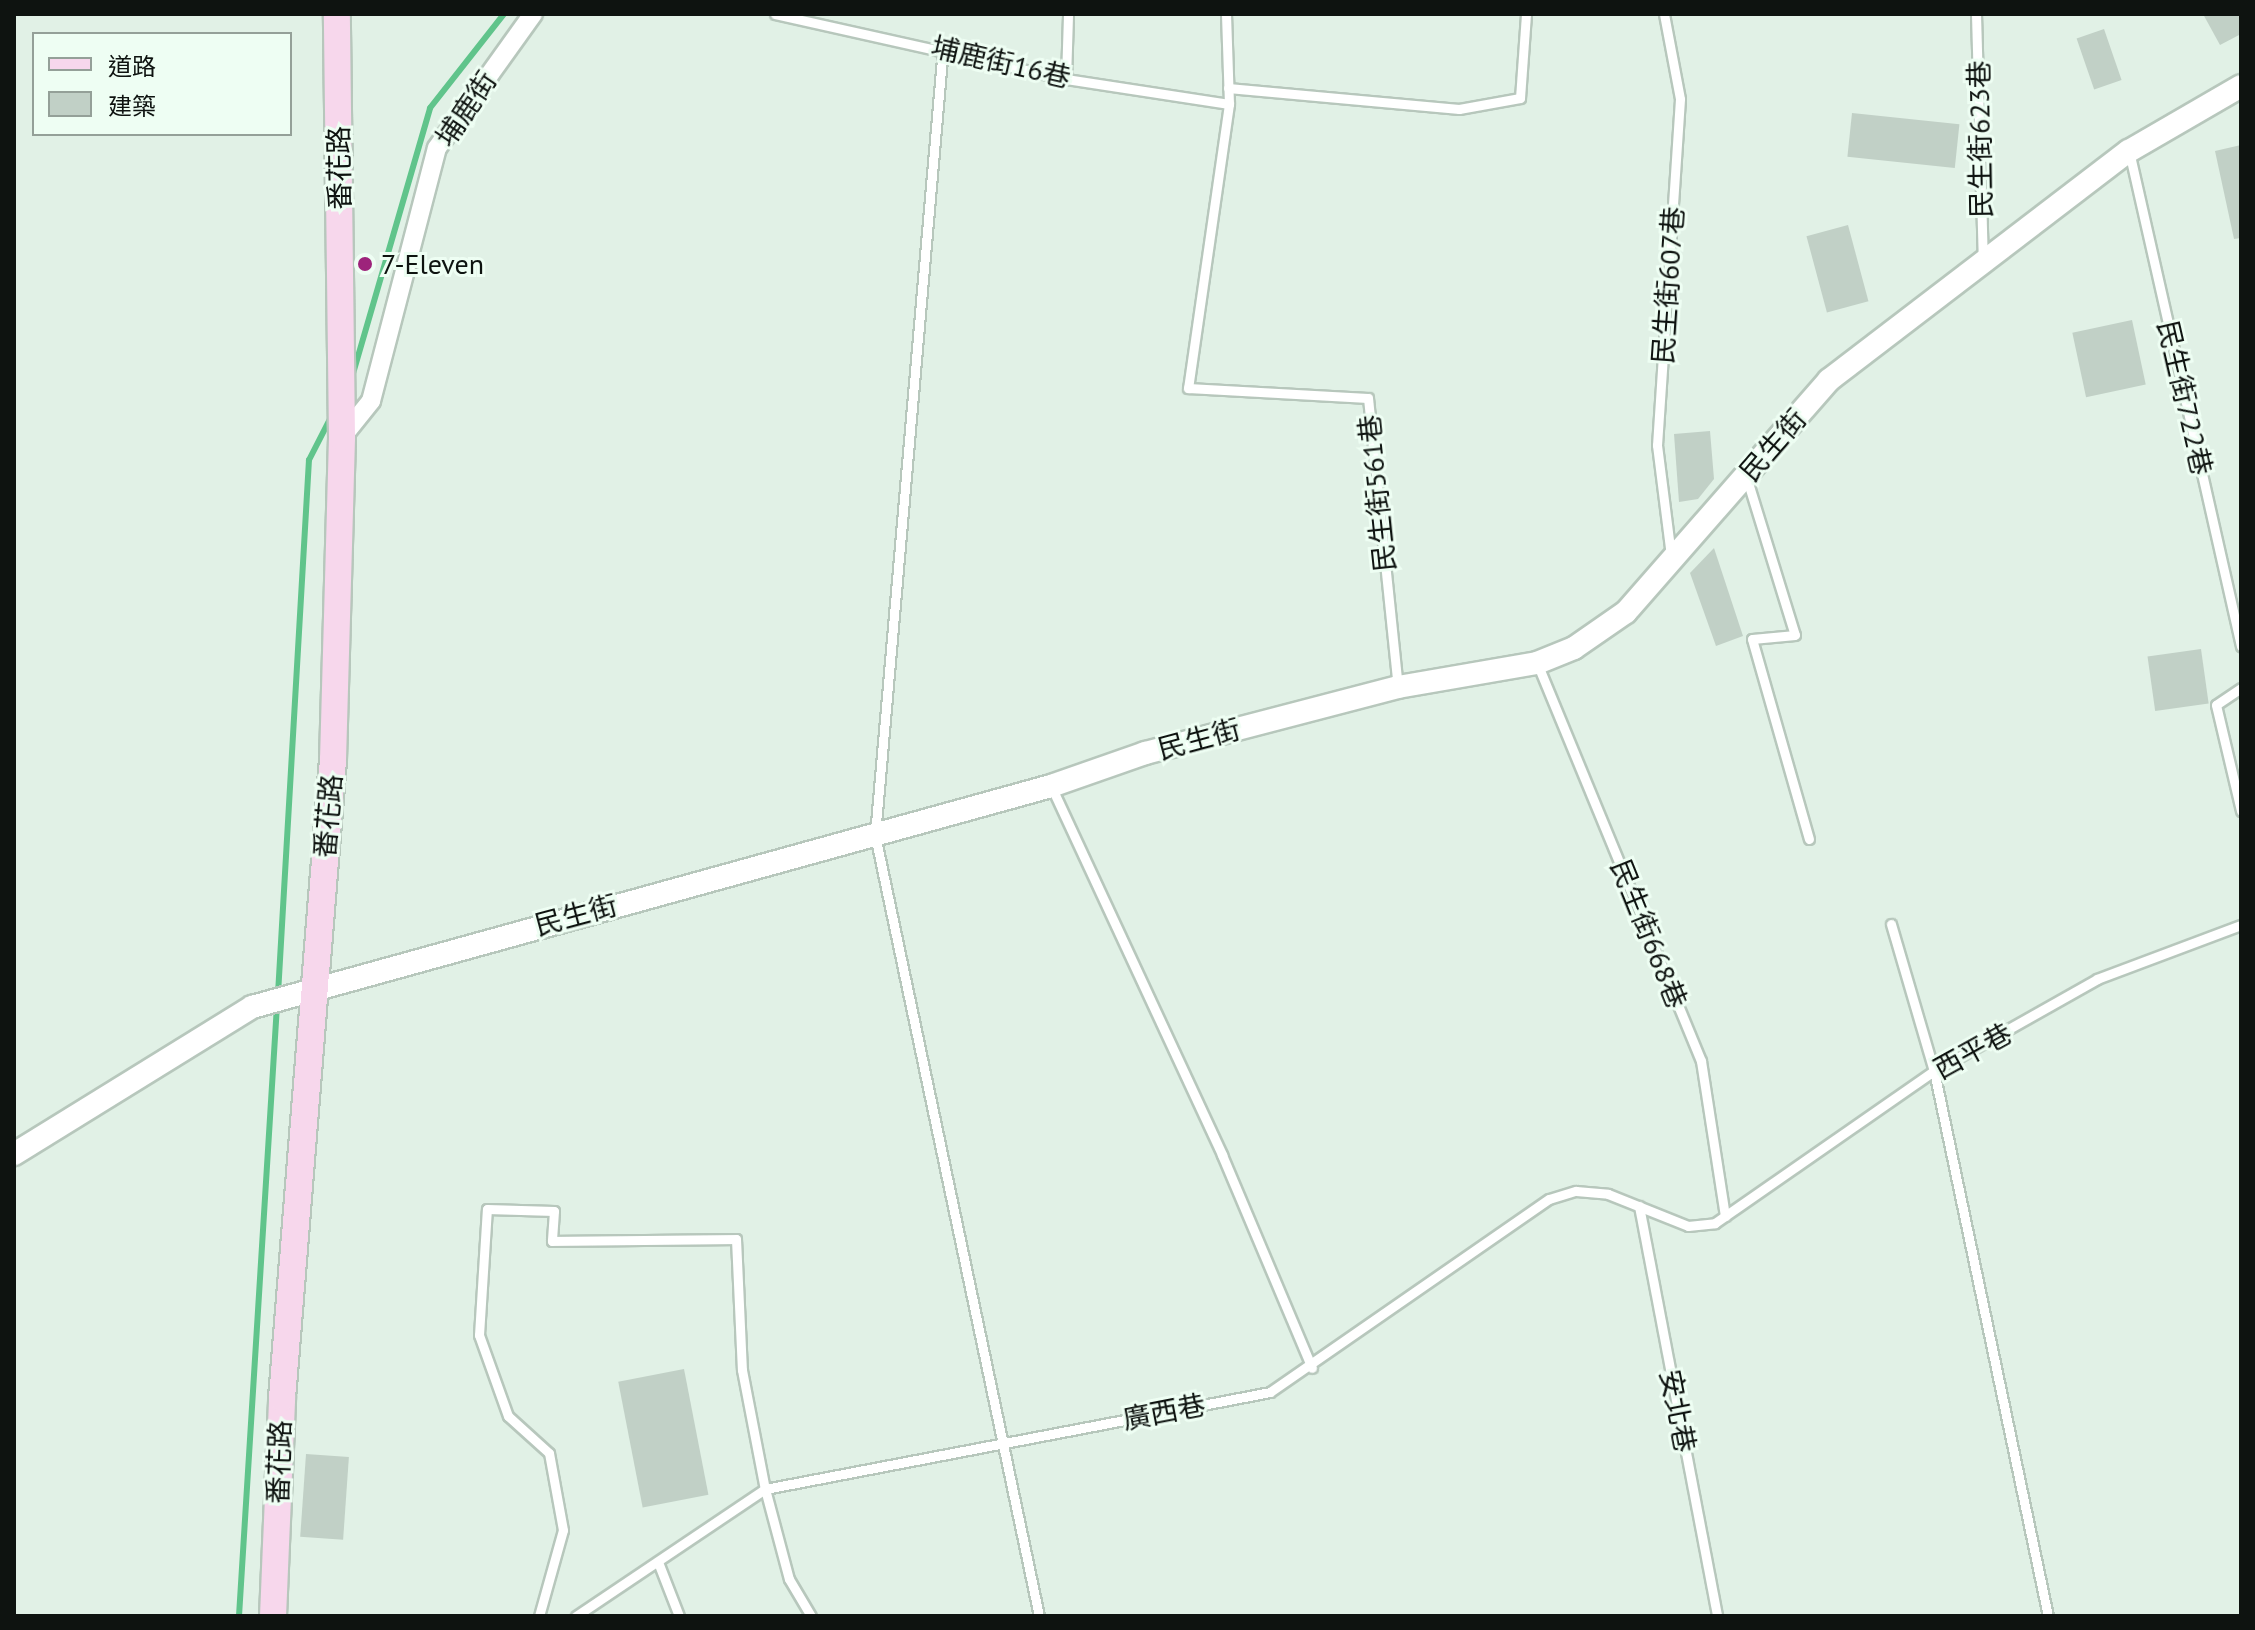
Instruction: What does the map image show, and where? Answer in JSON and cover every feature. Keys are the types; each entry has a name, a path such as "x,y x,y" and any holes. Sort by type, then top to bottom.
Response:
{"main road":[{"name":"番花路","path":"273,1616 311,989 333,760 342,437 337,14"}],"street":[{"name":"埔鹿街","path":"342,437 371,401 437,148 533,14"},
{"name":"民生街","path":"14,1154 252,1007 1051,786 1145,753 1398,687 1537,663 1574,648 1626,612 1829,380 2129,151 2241,86"}],"lane":[{"name":"埔鹿街16巷","path":"775,14 943,47 1066,79 1229,104"},
{"path":"1066,79 1068,14"},
{"name":"民生街561巷","path":"1226,14 1229,104 1188,388 1368,398 1398,687"},
{"path":"1228,88 1459,109 1520,98 1526,14"},
{"name":"民生街607巷","path":"1664,14 1680,99 1657,445 1672,557"},
{"name":"民生街623巷","path":"1976,14 1983,264"},
{"path":"943,47 875,835 1039,1616"},
{"name":"民生街722巷","path":"2129,151 2241,646"},
{"path":"1746,476 1795,635 1752,639 1809,839"},
{"name":"民生街668巷","path":"1537,663 1701,1061 1725,1216"},
{"path":"2241,688 2216,705 2241,811"},
{"path":"1051,786 1222,1155 1312,1368"},
{"path":"1891,924 1934,1071 2048,1616"},
{"name":"西平巷","path":"1725,1216 1934,1071 2097,979 2241,925"},
{"name":"廣西巷","path":"576,1616 765,1489 1270,1392 1312,1368 1549,1199 1576,1191 1639,1206 1688,1226 1725,1216"},
{"name":"安北巷","path":"1639,1206 1717,1616"},
{"path":"539,1616 563,1530 549,1453 508,1416 479,1335 487,1209 554,1211 552,1241 736,1239 742,1370 765,1489 789,1579 811,1616"},
{"path":"658,1562 679,1616"}],"building":[{"path":"2203,14 2241,14 2241,34 2220,45"},
{"path":"2104,29 2122,80 2094,89 2077,38"},
{"path":"1852,113 1959,124 1955,168 1847,157"},
{"path":"2241,145 2241,238 2234,239 2215,151"},
{"path":"1848,225 1868,301 1827,312 1806,236"},
{"path":"2132,320 2146,385 2086,397 2072,333"},
{"path":"1710,431 1714,479 1698,499 1679,502 1674,434"},
{"path":"1714,548 1743,636 1716,646 1690,573"},
{"path":"2201,649 2209,703 2155,711 2148,657"},
{"path":"684,1369 708,1495 643,1507 618,1382"},
{"path":"306,1454 349,1457 343,1540 300,1537"}],"waterway":[{"path":"352,377 430,108 504,14"},
{"path":"278,994 309,460 332,415"},
{"path":"239,1616 277,1005"}],"place":[{"name":"7-Eleven","path":"365,264"}]}
